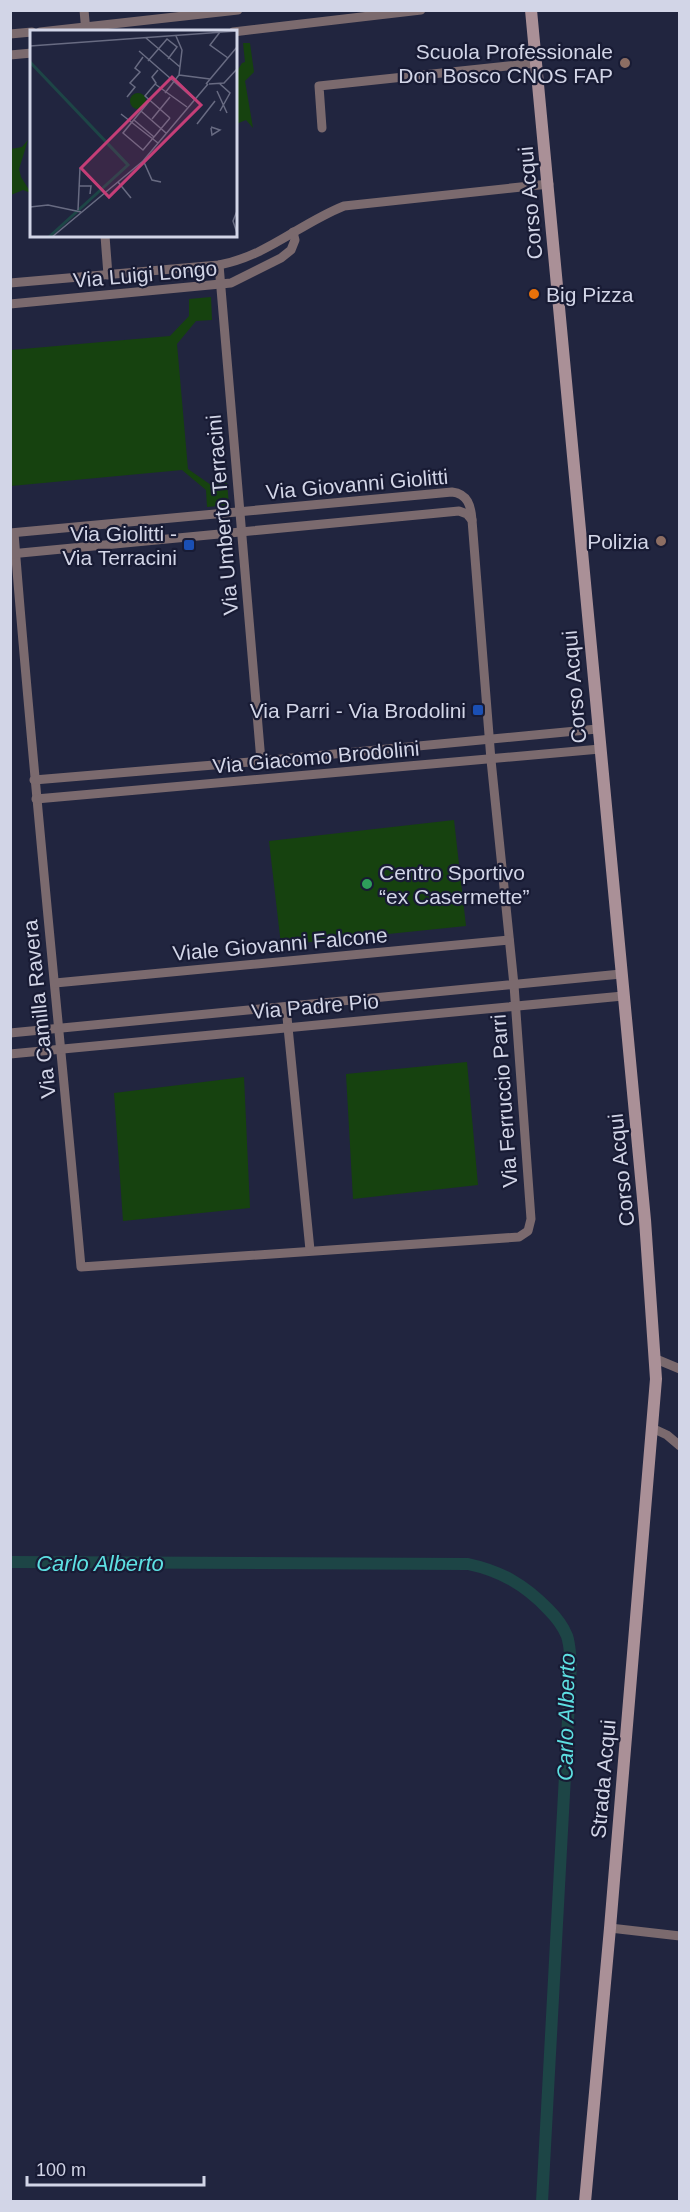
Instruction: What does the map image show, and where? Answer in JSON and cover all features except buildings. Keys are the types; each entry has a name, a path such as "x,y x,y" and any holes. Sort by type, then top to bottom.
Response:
{"street":[{"path":"84,10 86,29"},
{"path":"71,30 238,10"},
{"path":"237,32 422,10"},
{"name":"Corso Acqui","path":"531,10 645,1220 656,1359"},
{"path":"10,34 30,32"},
{"path":"10,55 30,53"},
{"path":"322,128 319,86 537,63"},
{"name":"Via Luigi Longo","path":"10,283 219,265 254,256 324,214 351,204 549,184"},
{"name":"Via Luigi Longo","path":"10,304 220,285 249,275 281,258 291,250 295,240 293,232"},
{"path":"105,237 108,275"},
{"name":"Via Umberto Terracini","path":"219,265 261,761"},
{"name":"Via Giovanni Giolitti","path":"12,533 452,492 461,494 468,501 472,520"},
{"name":"Via Giovanni Giolitti","path":"13,554 459,511 467,514 472,520"},
{"name":"Via Ferruccio Parri","path":"81,1267 519,1237 528,1231 531,1219 515,1005 489,739 472,520"},
{"name":"Via Camilla Ravera","path":"12,533 81,1267"},
{"name":"Via Giacomo Brodolini","path":"34,780 597,729"},
{"name":"Via Giacomo Brodolini","path":"36,799 600,749"},
{"name":"Viale Giovanni Falcone","path":"54,983 509,940"},
{"name":"Via Padre Pio","path":"10,1033 621,974"},
{"name":"Via Padre Pio","path":"10,1054 623,996"},
{"path":"286,1008 310,1250"},
{"path":"656,1359 680,1369"},
{"name":"Strada Acqui","path":"585,2202 610,1928 656,1359"},
{"path":"652,1428 667,1435 680,1446"},
{"path":"610,1928 680,1936"}],"green space":[{"path":"243,43 250,43 254,72 245,81 253,128 246,120 237,124 237,71 245,62"},
{"path":"28,140 19,169 30,193 23,190 11,195 11,149 22,147"},
{"path":"211,297 212,320 196,321 177,344 188,469 211,485 227,483 229,505 207,507 206,490 182,470 11,486 11,350 170,336 189,316 189,299"},
{"name":"Centro Sportivo “ex Casermette”","path":"454,820 466,926 281,945 269,841"},
{"path":"467,1062 478,1185 353,1199 346,1074"},
{"path":"244,1077 250,1208 123,1221 114,1093"}],"waterway":[{"name":"Carlo Alberto","path":"10,1562 468,1564 512,1580 530,1593 556,1618 567,1636 571,1664 542,2202"}],"place":[{"name":"Scuola Professionale Don Bosco CNOS FAP","path":"625,63"},
{"name":"Big Pizza","path":"534,294"},
{"name":"Polizia","path":"661,541"},
{"name":"Via Giolitti - Via Terracini","path":"189,545"},
{"name":"Via Parri - Via Brodolini","path":"478,710"},
{"name":"Centro Sportivo “ex Casermette”","path":"367,884"}]}
